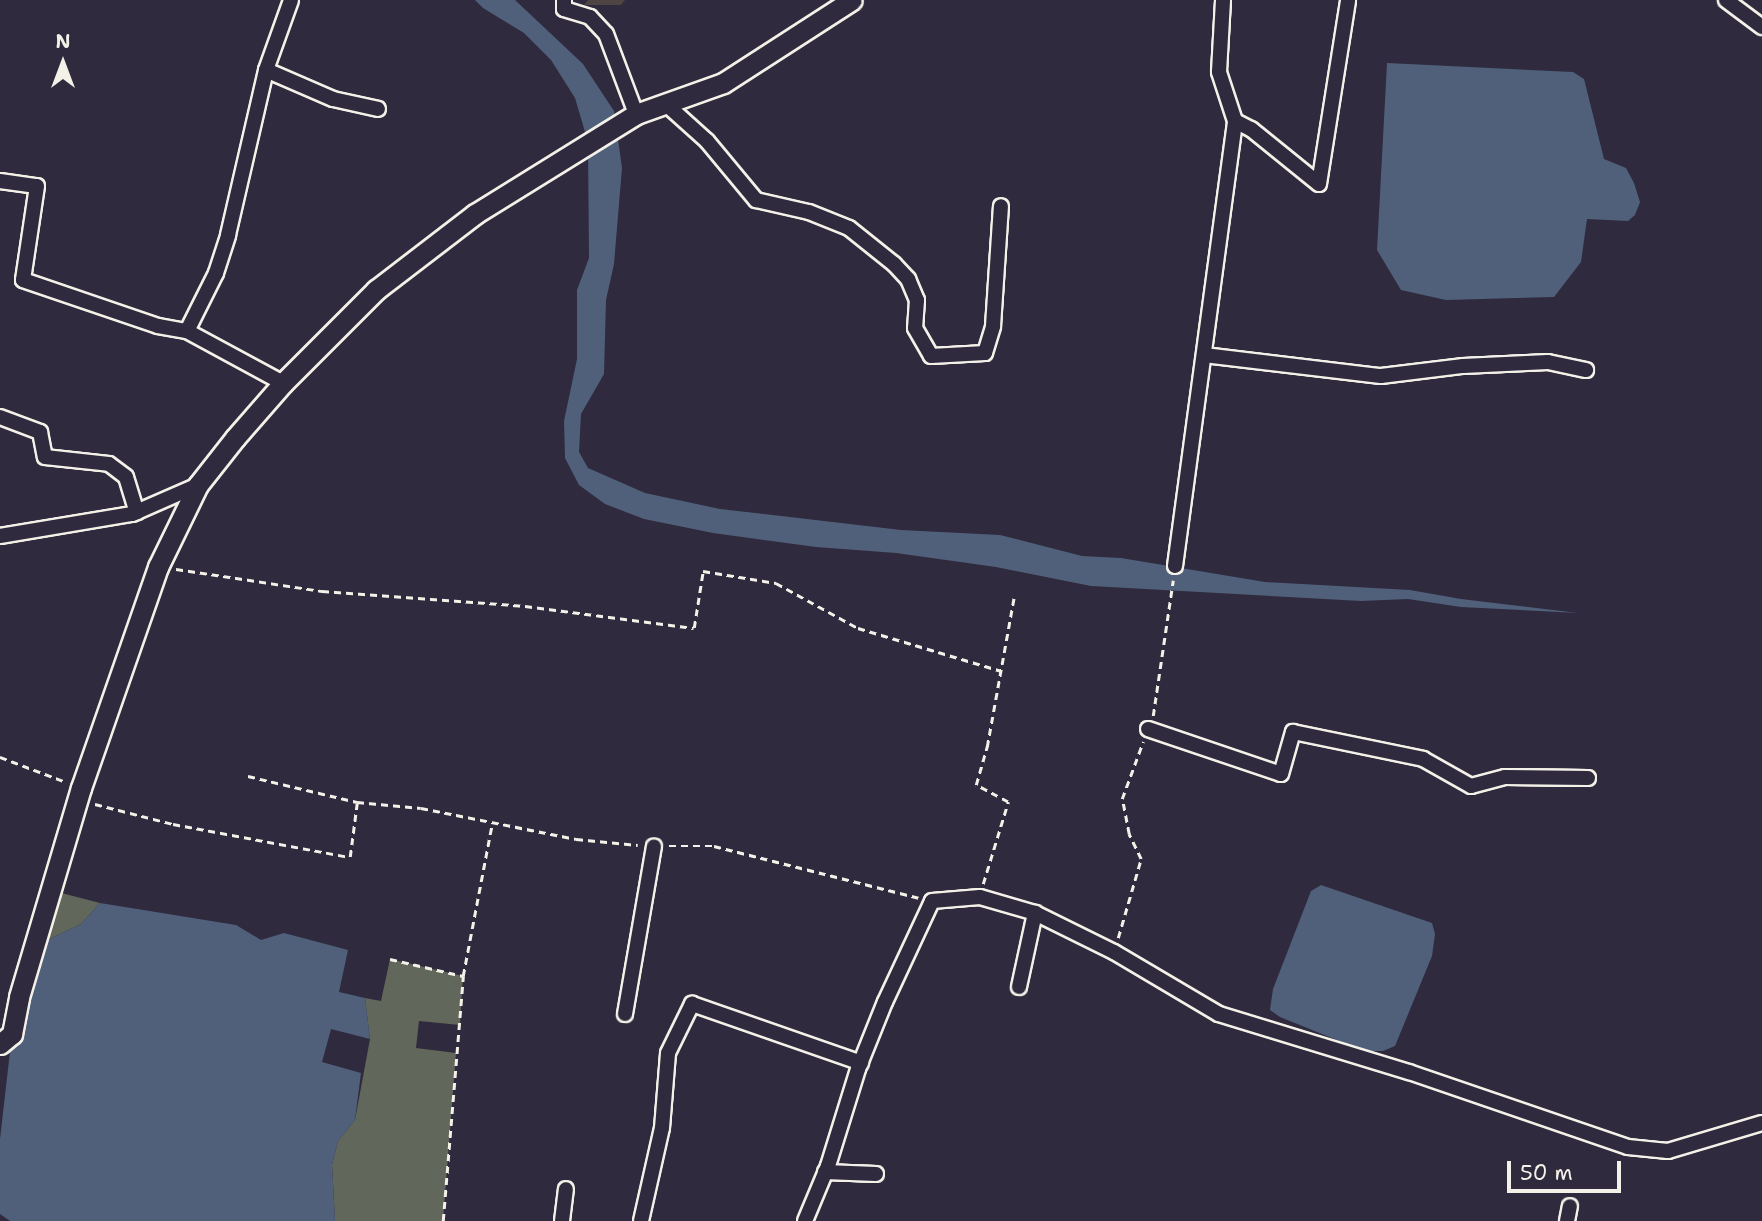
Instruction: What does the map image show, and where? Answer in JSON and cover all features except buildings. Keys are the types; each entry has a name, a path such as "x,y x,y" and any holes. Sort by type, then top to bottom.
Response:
{"street":[{"path":"187,331 215,273 228,235 267,70 291,0"},
{"path":"564,0 564,9 590,18 606,34 636,114"},
{"path":"0,1044 12,1034 19,997 80,794 158,567 198,485 282,383 376,290 475,214 636,114 723,83 852,0"},
{"path":"1175,566 1235,121 1219,72 1223,0"},
{"path":"1235,121 1251,129 1319,184 1348,0"},
{"path":"1726,0 1762,27"},
{"path":"267,70 333,99 378,109"},
{"path":"667,105 706,141 756,200 809,212 849,228 894,264 908,279 913,290 917,300 915,328 931,356 985,353 993,326 1001,206"},
{"path":"0,181 37,186 23,280 158,326 187,331 282,383"},
{"path":"1204,355 1381,376 1463,366 1548,362 1586,370"},
{"path":"0,417 40,432 45,457 109,464 126,477 137,512"},
{"path":"0,536 137,512 198,485"},
{"path":"1148,729 1281,774 1293,732 1423,759 1471,786 1506,777 1588,778"},
{"path":"625,1014 654,846"},
{"path":"805,1221 825,1172 861,1063 904,958 932,901 980,897 1035,913 1114,951 1219,1014 1409,1072 1628,1147 1668,1151 1762,1124"},
{"path":"1019,987 1035,913"},
{"path":"641,1221 662,1128 668,1053 692,1004 861,1063"},
{"path":"825,1172 876,1174"},
{"path":"562,1221 566,1189"}],"path":[{"path":"158,567 322,591 525,606 694,628 703,570 776,583 858,628 1001,671"},
{"path":"980,897 1008,802 976,785 1014,597"},
{"path":"0,757 80,794 173,824 351,857 358,802"},
{"path":"248,776 358,802 421,808 576,839 654,846 714,846 932,901"},
{"path":"443,1221 463,976 492,824"},
{"path":"1114,951 1140,859"},
{"path":"390,959 463,976"}],"green space":[{"path":"50,890 100,903 81,924 33,947"},
{"path":"390,959 463,976 460,1025 419,1021 416,1048 456,1053 443,1221 335,1221 332,1165 338,1141 355,1120 370,1039 365,998 381,1001"}],"water":[{"path":"475,0 515,0 583,64 614,111 622,168 614,264 606,300 604,374 581,414 579,452 588,468 645,493 720,509 901,530 1000,535 1082,556 1121,558 1265,582 1410,590 1578,613 1461,607 1408,599 1361,601 1091,586 996,567 713,533 644,519 605,504 579,485 565,458 564,421 577,359 577,290 589,258 588,142 575,98 551,60 524,33 483,8"},
{"path":"1387,63 1573,72 1584,79 1604,159 1626,168 1634,183 1640,202 1635,215 1628,221 1587,219 1581,262 1554,297 1446,300 1401,290 1377,250"},
{"path":"1321,885 1432,923 1435,934 1432,956 1395,1046 1383,1051 1364,1051 1280,1017 1270,1010 1273,989 1311,891"},
{"path":"100,903 236,925 261,940 284,933 348,950 339,992 365,998 370,1039 331,1029 322,1062 361,1073 355,1120 338,1141 332,1165 335,1221 10,1221 0,1214 0,1139 12,1034 33,947 81,924"}]}
